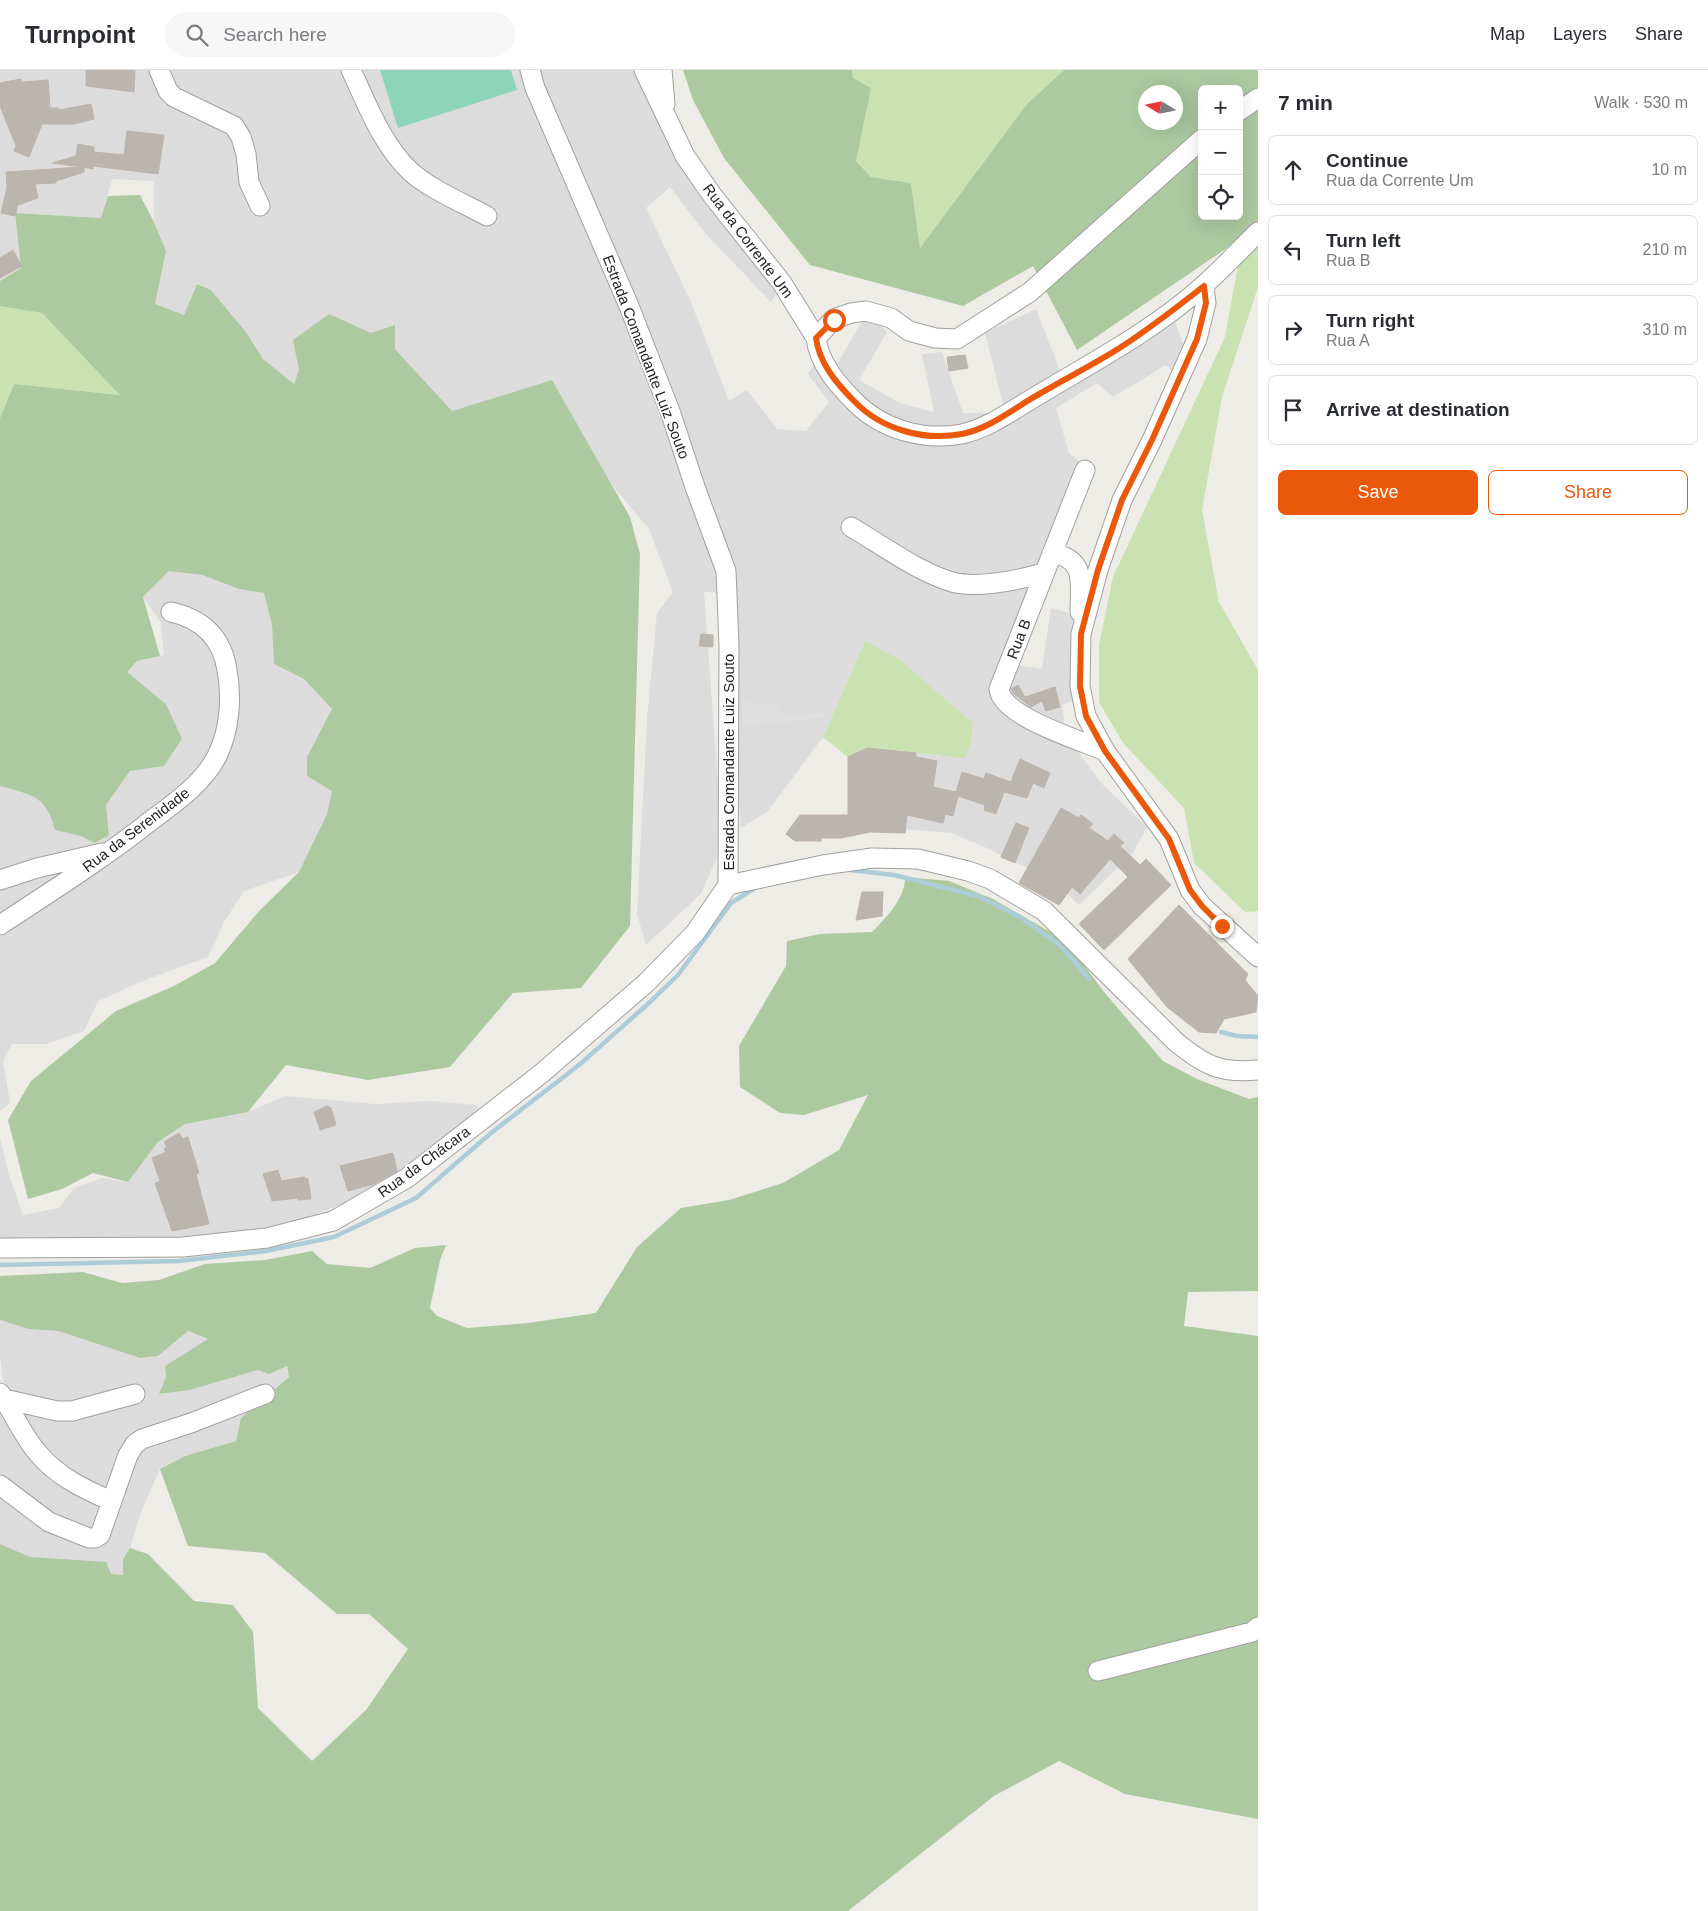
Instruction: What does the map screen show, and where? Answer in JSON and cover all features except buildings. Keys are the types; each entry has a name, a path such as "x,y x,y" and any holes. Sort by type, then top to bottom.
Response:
{"street":[{"path":"158,70 168,92 174,97 234,126 241,137 246,154 249,182 260,206"},
{"path":"351,70 377,125 396,155 411,172 486,216"},
{"name":"Estrada Comandante Luiz Souto","path":"530,70 535,88 643,342 671,414 726,571 729,646 728,884 823,865 872,858 918,859 968,871 990,879 1044,911 1176,1042 1193,1056 1208,1065 1220,1069 1240,1072 1258,1070"},
{"name":"Rua da Corrente Um","path":"644,70 685,156 712,195 782,283 816,338"},
{"path":"662,70 666,118"},
{"path":"1243,108 1258,98"},
{"path":"1198,143 1030,292 957,339 935,338 909,331 891,318 866,311 851,312 834,320 816,338 817,347 827,368 843,390 866,414 883,423 906,431 935,436 964,433 1001,419 1029,400 1098,361 1146,330 1204,286 1258,232"},
{"path":"1081,634 1098,570 1122,500 1152,440 1197,339 1206,303 1204,286"},
{"name":"Rua B","path":"1085,470 999,689 1000,696 1013,710 1105,751"},
{"path":"851,526 913,564 953,582 982,584 1016,581 1044,573"},
{"path":"1052,552 1073,559 1078,567 1081,634 1080,686 1086,716 1105,751 1169,839 1190,890 1202,906 1258,957"},
{"name":"Rua da Serenidade","path":"0,925 113,850 200,780 217,755 228,722 231,690 226,664 214,637 204,625 188,616 171,612"},
{"path":"0,880 37,868 113,850"},
{"name":"Rua da Chácara","path":"0,1248 184,1247 267,1238 333,1221 407,1178 542,1073 652,977 696,933 728,884"},
{"path":"2,1397 57,1412 72,1411 135,1394"},
{"path":"0,1485 49,1522 89,1538 95,1538 100,1535 128,1455 135,1444 142,1439 191,1423 265,1394"},
{"path":"2,1397 37,1453 50,1466 83,1488 111,1501"},
{"path":"1098,1670 1252,1632 1258,1627"}],"shaded area":[{"path":"0,70 650,70 689,155 783,285 771,302 706,234 670,187 646,208 691,302 729,401 747,390 777,429 806,431 829,402 808,374 823,352 838,362 868,312 887,332 859,380 900,403 934,412 922,354 942,352 963,413 1005,413 985,333 1036,309 1061,373 1174,319 1189,361 1177,376 1166,365 1113,397 1097,383 1056,408 1069,453 1083,464 1010,664 1042,669 1051,608 1076,615 1077,699 1062,705 1066,736 1103,785 1147,827 1133,853 1079,905 1053,881 987,848 951,833 904,829 916,753 939,756 865,641 823,737 767,812 741,828 722,593 704,592 720,811 717,857 701,894 646,945 637,914 647,719 657,613 673,592 649,529 607,479 552,380 452,411 395,349 371,333 294,340 299,370 294,384 263,359 246,332 211,290 197,284 184,315 154,304 166,251 154,222 154,181 112,179 102,218 15,213 21,269 0,281"},
{"path":"169,571 202,575 239,589 264,593 272,625 274,664 304,679 332,709 307,776 332,790 327,814 299,872 244,891 224,922 208,957 145,980 98,1001 84,1031 46,1044 12,1044 3,1061 10,1103 0,1111 0,786 34,795 50,811 55,830 82,836 95,843 109,835 106,805 130,771 164,766 166,704 127,672 137,661 164,655 161,623 143,597"},
{"path":"741,701 779,706 782,715 825,713 823,717 793,722 744,725"},
{"path":"285,1096 375,1104 430,1101 475,1105 487,1114 388,1187 289,1224 226,1235 174,1237 106,1245 0,1246 0,1138 9,1175 23,1215 59,1208 74,1188 102,1178 128,1182 158,1142 185,1124 248,1112"},
{"path":"0,1320 28,1329 58,1331 140,1358 158,1356 188,1331 208,1340 166,1366 166,1377 160,1394 190,1390 258,1370 269,1373 286,1366 289,1377 241,1418 236,1441 185,1456 160,1469 141,1512 130,1548 123,1559 124,1575 111,1574 58,1560 30,1557 0,1544 0,1398 6,1399 0,1357"}],"green space":[{"path":"380,70 511,70 517,90 398,128"},
{"path":"683,70 852,70 853,78 871,88 856,161 871,177 911,183 920,248 1027,104 1064,70 1258,70 1258,224 1243,237 1077,350 1033,266 963,306 810,265 724,158 693,100"},
{"path":"852,70 1064,70 1027,104 920,248 911,183 871,177 856,161"},
{"path":"140,195 166,251 155,304 184,315 197,284 211,290 246,332 263,359 294,384 299,370 293,340 329,314 371,333 395,325 395,349 452,411 552,380 630,517 640,554 630,926 581,988 513,993 450,1067 368,1080 286,1065 248,1112 185,1124 158,1142 128,1182 93,1173 62,1189 28,1199 8,1120 31,1081 116,1011 174,986 215,963 260,910 299,872 327,814 332,791 307,776 307,757 332,709 304,679 274,664 272,625 264,593 239,589 202,575 169,571 143,597 160,656 137,661 127,672 166,704 182,739 164,766 130,771 106,805 109,835 95,843 81,836 55,830 47,810 36,798 0,786 0,418 14,384 120,395 42,313 0,306 0,281 21,268 15,213 101,218 108,196"},
{"path":"1258,224 1258,287 1222,397 1202,510 1219,602 1258,670 1258,911 1245,912 1194,863 1184,808 1123,743 1099,702 1099,645 1113,577 1225,337 1243,237"},
{"path":"0,306 42,313 121,395 14,384 0,418"},
{"path":"865,641 900,660 973,723 971,743 965,758 867,748 848,757 823,737"},
{"path":"905,877 949,881 993,899 1066,941 1104,992 1163,1061 1197,1079 1249,1099 1258,1097 1258,1291 1188,1292 1184,1326 1258,1336 1258,1819 1125,1794 1059,1761 994,1796 848,1911 0,1911 0,1544 30,1557 106,1562 111,1574 123,1575 123,1559 130,1548 148,1554 194,1601 233,1605 253,1632 258,1708 312,1761 366,1710 408,1649 369,1614 337,1614 265,1553 188,1546 160,1469 185,1456 236,1441 241,1418 289,1377 287,1366 269,1374 258,1370 190,1390 159,1394 166,1377 165,1366 208,1339 188,1331 158,1356 140,1358 58,1331 28,1329 0,1320 0,1276 83,1272 122,1283 159,1280 205,1264 265,1260 312,1251 327,1264 370,1268 415,1248 446,1245 440,1260 430,1308 437,1316 467,1328 528,1323 596,1313 637,1247 681,1208 729,1200 783,1183 839,1150 868,1095 804,1115 780,1113 740,1087 739,1046 786,966 787,941 820,934 872,932 899,900"}],"waterway":[{"path":"850,870 894,875 978,896 1020,917 1061,946 1089,979"},
{"path":"0,1265 179,1261 266,1251 334,1237 416,1198 491,1133 579,1065 649,1003 678,975 731,903 755,888"},
{"path":"1221,1032 1237,1036 1258,1037"}],"route":[{"path":"834,320 816,338 817,347 827,368 843,390 866,414 883,423 906,431 935,436 964,433 1001,419 1029,400 1091,366 1119,348 1204,286 1206,303 1197,339 1152,440 1122,500 1098,570 1081,634 1080,686 1086,716 1105,751 1158,821 1169,839 1190,890 1202,906 1222,926"}]}
